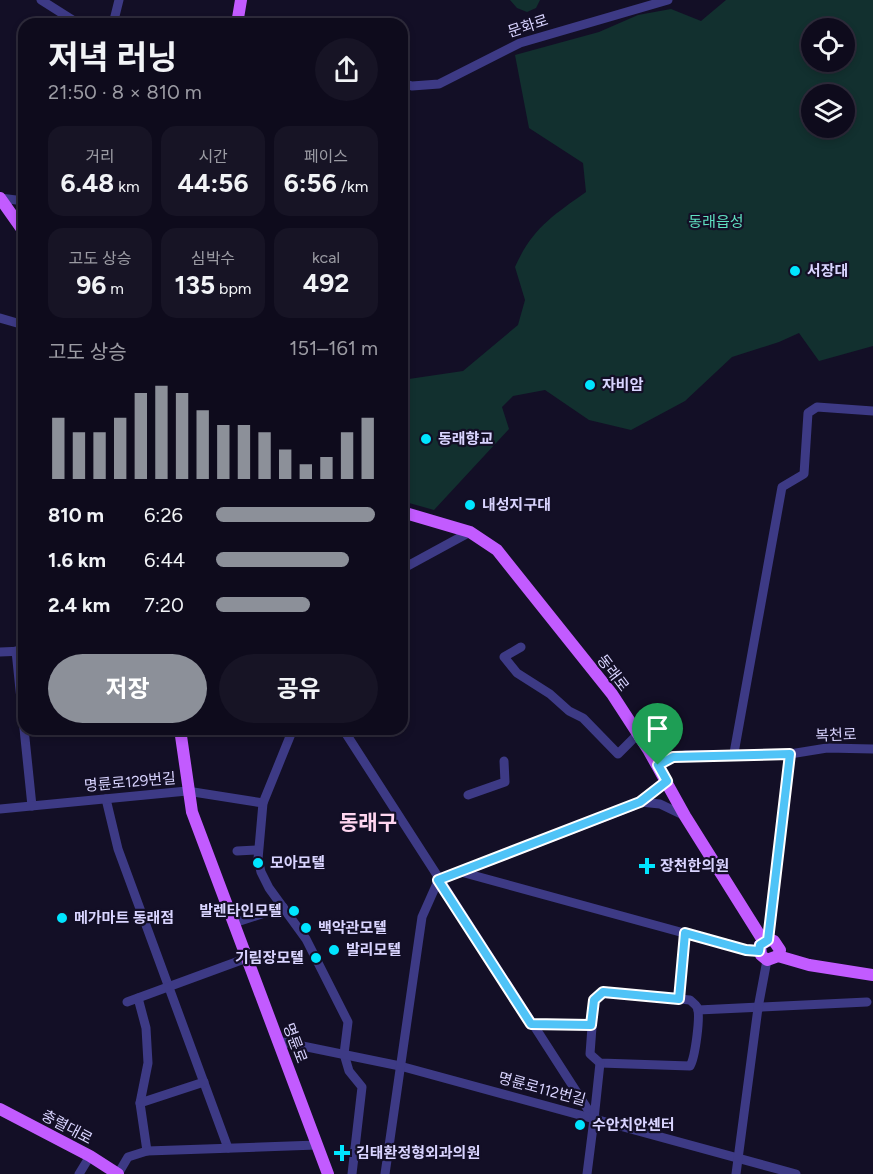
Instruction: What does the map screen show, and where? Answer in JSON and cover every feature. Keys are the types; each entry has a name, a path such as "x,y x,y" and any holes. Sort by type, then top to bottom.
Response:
{"main road":[{"path":"238,18 241,0"},
{"path":"0,198 18,224"},
{"name":"동래로","path":"408,514 470,532 496,550 612,694 658,765 685,816 767,950"},
{"name":"명륜로","path":"181,735 187,791 192,812 328,1174"},
{"path":"767,950 809,966 873,975"},
{"name":"충렬대로","path":"0,1109 90,1156 118,1174"}],"street":[{"path":"41,0 70,18"},
{"path":"114,18 119,0"},
{"name":"문화로","path":"408,85 439,84 520,43 668,0"},
{"path":"0,198 18,200"},
{"path":"0,318 18,323"},
{"path":"734,753 782,487 804,474 808,413 817,407 873,411"},
{"path":"408,566 470,532"},
{"path":"521,646 504,657 517,673 550,694 569,711 583,718 618,754 638,735"},
{"path":"0,652 18,651"},
{"path":"27,735 32,806"},
{"path":"290,735 263,803 258,850 261,872 306,939 348,1022 344,1054 350,1071 362,1087 352,1174"},
{"path":"347,735 594,1119"},
{"name":"복천로","path":"658,765 673,757 686,755 790,754 826,747 873,749"},
{"path":"736,1174 767,950 790,754"},
{"path":"468,795 505,782 504,761"},
{"path":"385,1174 422,917 438,880 640,802 667,781"},
{"name":"명륜로129번길","path":"0,809 187,791 263,803"},
{"path":"106,799 118,849 228,1148"},
{"path":"640,802 660,804 685,816"},
{"path":"237,852 258,850"},
{"path":"461,872 746,950 767,950"},
{"path":"234,923 283,907"},
{"path":"679,999 685,933"},
{"path":"127,1002 247,958"},
{"path":"603,992 679,999 690,1000 698,1010 690,1066 600,1063 590,1054 594,1000 603,992"},
{"path":"138,998 146,1028 148,1063 140,1103 147,1151"},
{"path":"698,1010 867,1002"},
{"path":"531,1024 591,1025"},
{"name":"명륜로112번길","path":"278,1041 400,1066 796,1174"},
{"path":"587,1174 600,1063"},
{"path":"140,1103 204,1083"},
{"path":"118,1174 128,1157 147,1151 317,1145"},
{"path":"80,1174 90,1156"}],"green space":[{"path":"510,0 540,0 536,8 527,12 517,8"},
{"name":"동래읍성","path":"726,0 873,0 873,346 819,361 799,333 732,357 685,401 631,430 589,420 545,390 513,396 502,407 509,429 434,510 408,503 408,379 463,371 518,325 525,300 515,267 528,243 544,224 586,192 583,163 529,128 515,55 599,32 638,15 671,9 701,21"}],"place":[{"name":"서장대","path":"795,271"},
{"name":"자비암","path":"590,385"},
{"name":"동래향교","path":"426,439"},
{"name":"내성지구대","path":"470,505"},
{"name":"모아모텔","path":"258,863"},
{"name":"장천한의원","path":"647,866"},
{"name":"발렌타인모텔","path":"294,911"},
{"name":"메가마트 동래점","path":"62,918"},
{"name":"백악관모텔","path":"306,928"},
{"name":"발리모텔","path":"334,950"},
{"name":"기림장모텔","path":"316,958"},
{"name":"수안치안센터","path":"580,1125"},
{"name":"김태환정형외과의원","path":"342,1153"}],"district":[{"name":"동래구","path":"368,822"}],"route":[{"path":"790,754 768,940 760,945 759,951 746,950 685,933 679,999 603,992 597,994 594,1000 591,1025 531,1024 438,880 633,806 667,781 658,765 673,757 686,755 790,754"}]}
